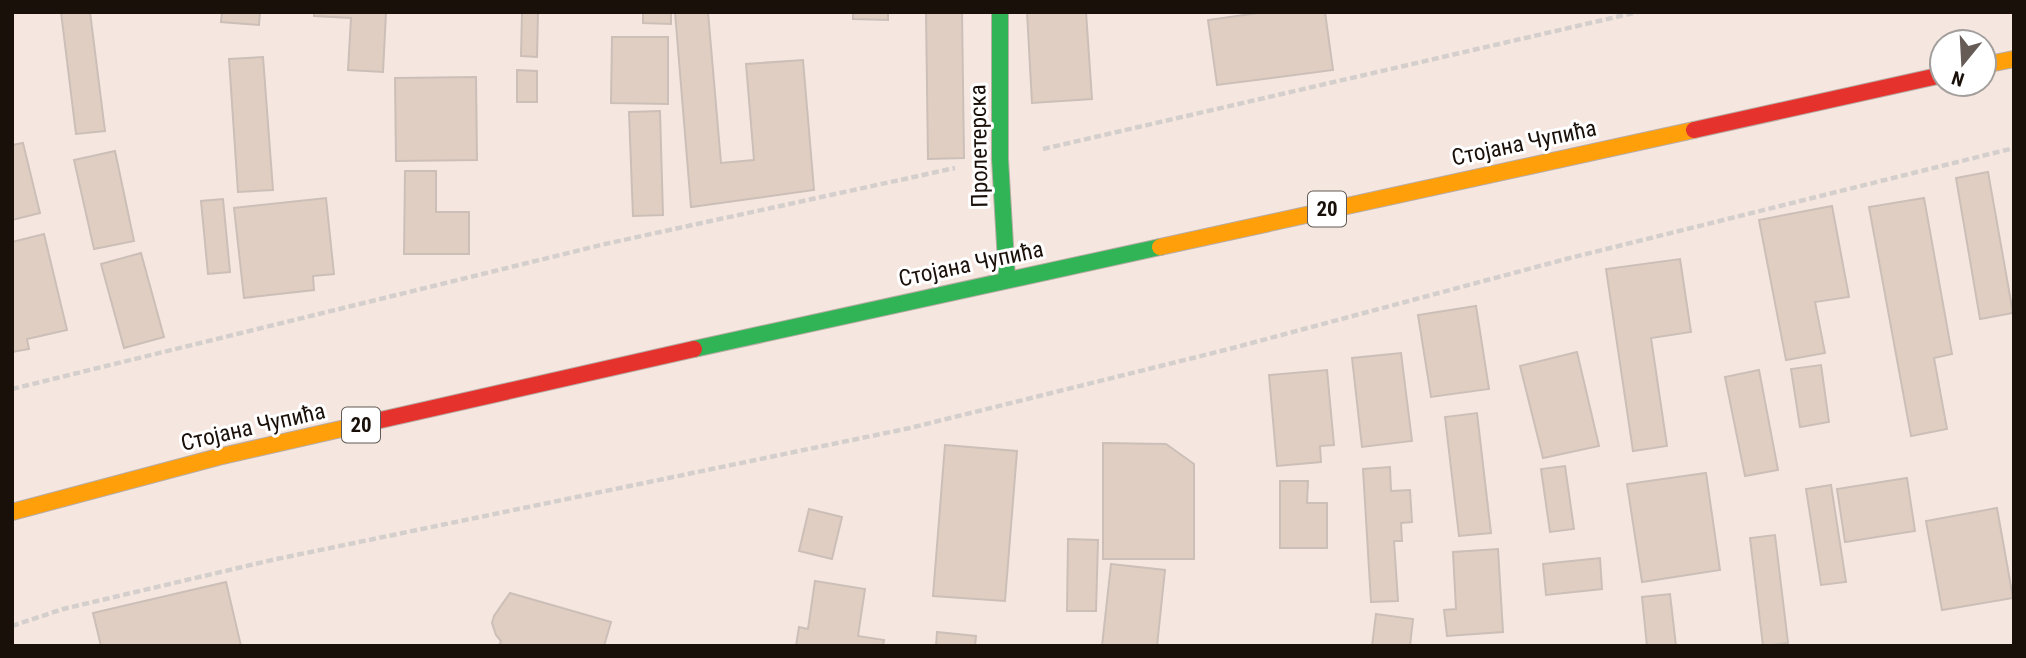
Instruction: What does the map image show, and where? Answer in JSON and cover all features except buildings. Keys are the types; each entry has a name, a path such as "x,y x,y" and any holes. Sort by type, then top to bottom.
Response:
{"main road":[{"name":"Пролетерска","path":"1000,12 1000,159 1007,279"},
{"name":"Стојана Чупића","path":"12,512 231,454 1007,279 1928,78"}],"path":[{"path":"12,389 605,244 1000,159 1638,12"},
{"path":"12,626 63,609 285,557 923,425 1229,349 1566,259 2014,148"}],"traffic: fast":[{"path":"1000,12 1000,159 1007,279"},
{"path":"694,349 1160,247"}],"traffic: slow":[{"path":"1998,62 2014,59"},
{"path":"1160,247 1694,130"},
{"path":"12,512 218,457 363,424"}],"traffic: jam":[{"path":"1694,130 1928,78"},
{"path":"363,424 694,349"}]}
